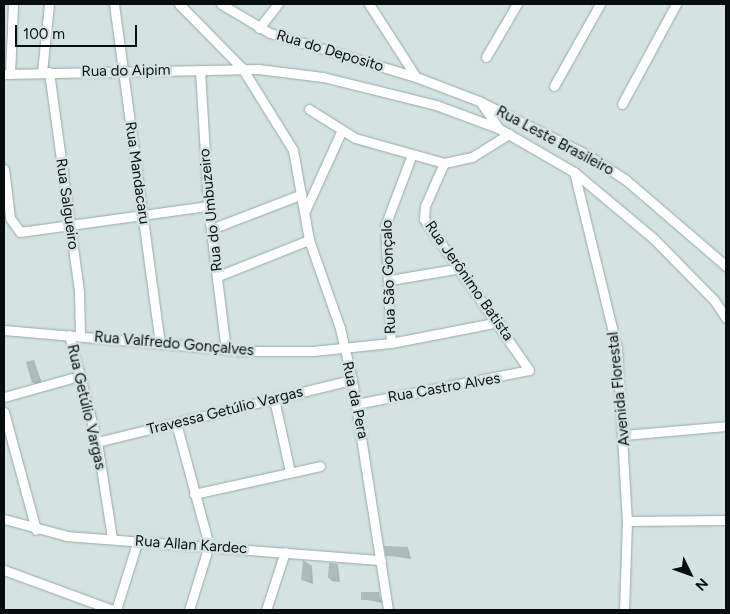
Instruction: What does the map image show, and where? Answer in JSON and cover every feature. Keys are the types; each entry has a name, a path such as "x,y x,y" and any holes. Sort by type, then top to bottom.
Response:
{"street":[{"path":"7,74 13,4"},
{"name":"Rua Salgueiro","path":"49,4 45,72 70,224 80,336"},
{"name":"Rua Mandacaru","path":"114,4 121,72 160,343"},
{"name":"Rua da Pera","path":"178,4 242,68 290,145 302,194 310,240 345,349 352,380 388,610"},
{"name":"Rua do Deposito","path":"221,4 259,28 322,51 416,77"},
{"path":"259,28 278,4"},
{"path":"369,4 416,77"},
{"path":"486,56 517,4"},
{"path":"554,86 600,4"},
{"path":"622,104 676,4"},
{"name":"Rua do Aipim","path":"7,74 242,68 354,84 498,128 574,172 654,239 714,300 726,318"},
{"name":"Rua do Umbuzeiro","path":"200,70 208,206 226,350"},
{"name":"Rua Leste Brasileiro","path":"416,77 479,100 608,167 726,266"},
{"path":"479,100 498,128"},
{"path":"310,109 340,132 411,157 444,162 472,158 509,134"},
{"path":"305,212 340,132"},
{"name":"Rua São Gonçalo","path":"391,342 386,216 411,157"},
{"name":"Rua Jerônimo Batista","path":"444,162 424,215 499,322 529,369"},
{"path":"4,169 10,218 20,232 70,224 143,217 208,206"},
{"name":"Avenida Florestal","path":"574,172 609,309 624,435 627,521 624,610"},
{"path":"211,229 302,194"},
{"path":"218,276 310,240"},
{"path":"390,280 461,268"},
{"name":"Rua Valfredo Gonçalves","path":"4,330 226,350 345,349 499,322"},
{"name":"Rua Getúlio Vargas","path":"69,335 97,442 112,538"},
{"name":"Rua Castro Alves","path":"356,404 526,374 529,369"},
{"path":"4,397 79,376"},
{"name":"Travessa Getúlio Vargas","path":"97,442 352,380"},
{"path":"274,399 290,472"},
{"path":"4,412 36,530"},
{"path":"176,423 209,545 189,610"},
{"path":"624,435 726,426"},
{"path":"194,494 320,466"},
{"name":"Rua Allan Kardec","path":"4,519 36,530 381,560"},
{"path":"627,521 726,520"},
{"path":"4,570 115,610 138,540"},
{"path":"266,610 285,552"}],"building":[{"path":"34,360 40,380 32,383 26,362"},
{"path":"384,546 408,547 408,557 386,556"},
{"path":"303,560 312,566 310,581 301,580"},
{"path":"329,563 338,564 337,579 328,578"},
{"path":"361,592 379,592 380,600 361,600"}]}
